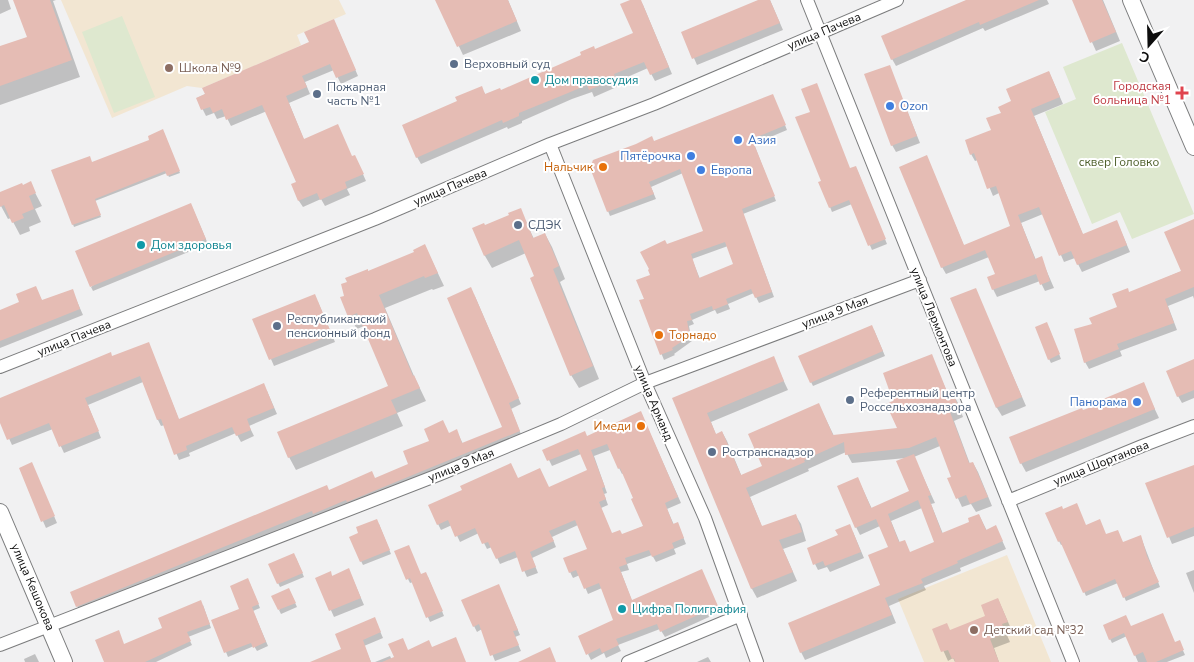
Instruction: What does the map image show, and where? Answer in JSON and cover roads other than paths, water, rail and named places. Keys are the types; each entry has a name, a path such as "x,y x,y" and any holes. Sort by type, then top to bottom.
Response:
{"street":[{"name":"улица Лермонтова","path":"807,0 1073,662"},
{"name":"улица Пачева","path":"0,368 375,218 550,144 654,104 897,0"},
{"path":"1131,0 1194,147"},
{"name":"улица Арманд","path":"550,144 645,384 705,518 757,662"},
{"name":"улица 9 Мая","path":"0,645 438,475 561,424 645,384 920,280"},
{"name":"улица Шортанова","path":"1008,501 1194,426"},
{"name":"улица Кешокова","path":"0,512 64,662"},
{"path":"628,662 741,615"}],"place":[{"name":"Верховный суд","path":"454,64"},
{"name":"Школа №9","path":"169,68"},
{"name":"Дом правосудия","path":"535,80"},
{"name":"Городская больница №1","path":"1182,93"},
{"name":"Пожарная часть №1","path":"317,94"},
{"name":"Ozon","path":"890,106"},
{"name":"Азия","path":"738,140"},
{"name":"Пятёрочка","path":"691,156"},
{"name":"Нальчик","path":"603,167"},
{"name":"Европа","path":"701,170"},
{"name":"СДЭК","path":"518,225"},
{"name":"Дом здоровья","path":"141,245"},
{"name":"Республиканский пенсионный фонд","path":"277,326"},
{"name":"Торнадо","path":"659,335"},
{"name":"Референтный центр Россельхознадзора","path":"850,400"},
{"name":"Панорама","path":"1137,402"},
{"name":"Имеди","path":"641,426"},
{"name":"Ространснадзор","path":"712,452"},
{"name":"Цифра Полиграфия","path":"622,609"},
{"name":"Детский сад №32","path":"974,630"}],"park label":[{"name":"сквер Головко","path":"1119,162"}]}
